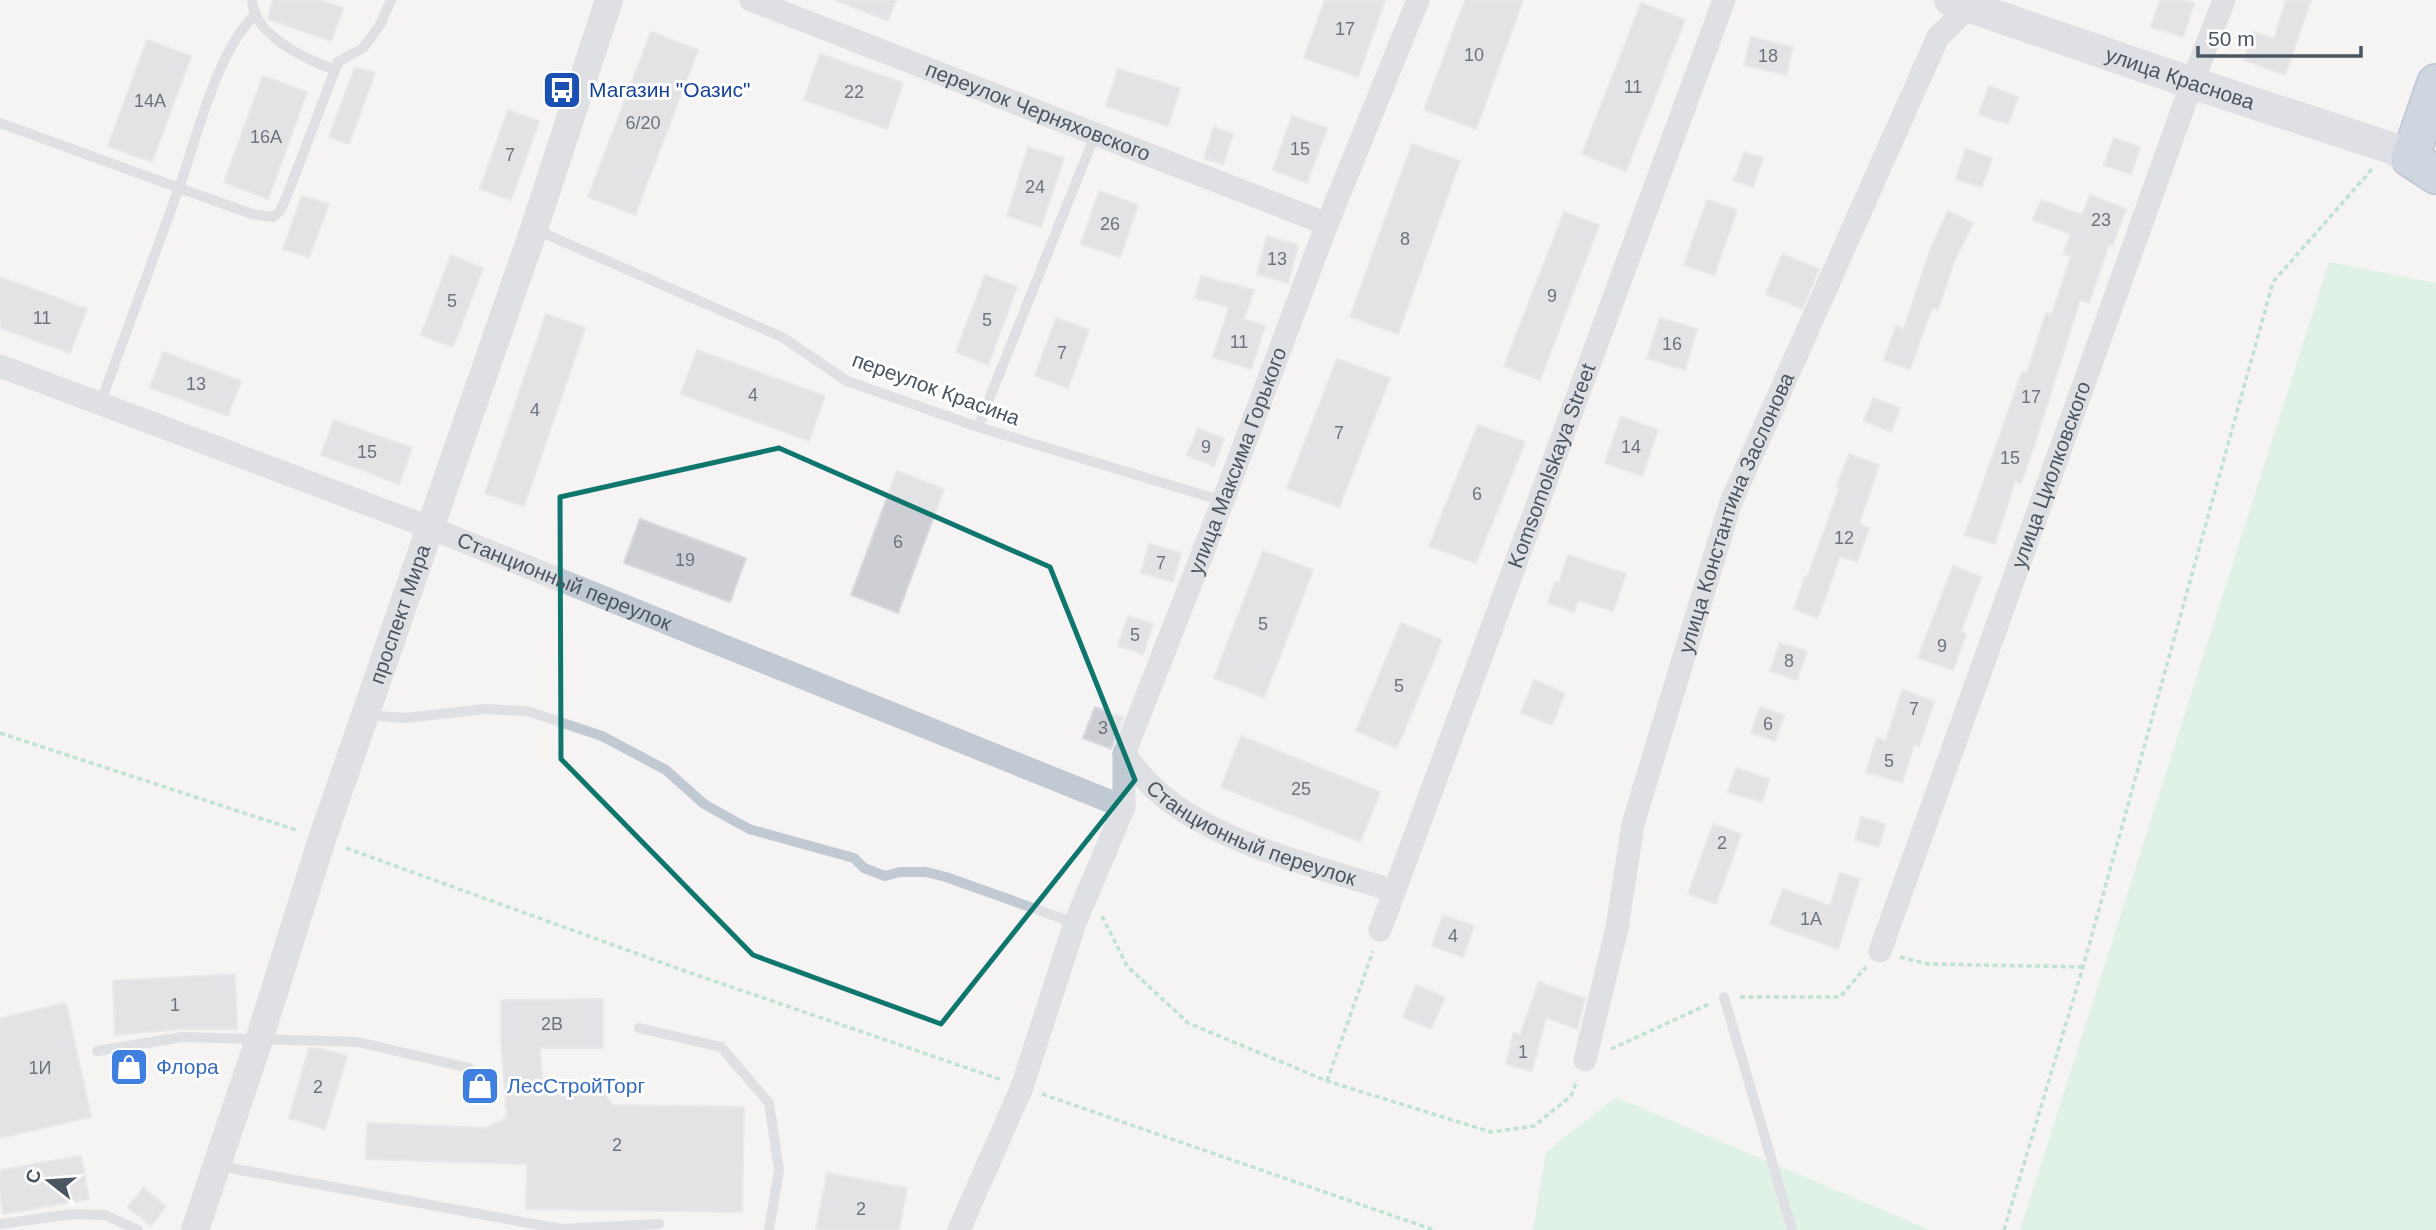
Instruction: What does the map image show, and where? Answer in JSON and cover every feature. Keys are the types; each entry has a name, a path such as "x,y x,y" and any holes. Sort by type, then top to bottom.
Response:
{"highway":[{"path":"2412,160 2436,83"}],"main road":[{"name":"улица Краснова","path":"1964,2 2412,160"}],"street":[{"name":"проспект Мира","path":"195,1230 259,1040 322,839 534,229 609,0"},
{"name":"переулок Черняховского","path":"751,0 1327,224"},
{"name":"улица Максима Горького","path":"959,1230 1022,1087 1075,923 1124,807 1124,754 1327,224 1418,0"},
{"name":"Komsomolskaya Street","path":"1380,930 1724,0"},
{"name":"улица Циолковского","path":"1880,951 2224,0"},
{"name":"улица Константина Заслонова","path":"1585,1060 1617,928 1633,824 1731,502 1938,37 1964,2"},
{"name":"Станционный переулок","path":"0,366 431,528 1124,807"},
{"name":"Станционный переулок","path":"1124,754 1168,801 1205,824 1254,845 1394,891"}],"lane":[{"path":"252,0 252,9 267,29 285,46 307,60 335,70"},
{"path":"0,123 252,214 273,217 280,211 290,188 338,62 363,48 380,25 391,0"},
{"path":"100,404 212,90 244,24 256,14"},
{"path":"978,427 1095,135"},
{"name":"переулок Красина","path":"534,229 782,337 847,381 978,427 1223,500"},
{"path":"366,715 405,718 485,709 527,710 601,736 666,771 704,804 749,829 853,858 864,868 885,876 900,872 926,872 946,877 1075,923"},
{"path":"1724,997 1792,1230"},
{"path":"639,1028 721,1047 769,1103 779,1170 769,1230"},
{"path":"97,1051 182,1037 358,1042 469,1068"},
{"path":"216,1166 561,1228 659,1224"},
{"path":"0,1224 72,1214 106,1215 138,1230"}],"path":[{"path":"2004,1230 2083,967 2273,282 2412,160"},
{"path":"0,733 322,839 682,970 1434,1230"},
{"path":"1088,889 1127,966 1188,1023 1327,1081 1491,1132 1534,1126 1571,1096 1585,1060 1724,997 1840,996 1880,951 1928,964 2083,967"},
{"path":"1327,1081 1380,930"}],"highlighted area":[{"path":"779,448 1050,567 1135,780 941,1024 753,955 561,759 560,497"}],"green space":[{"path":"2329,262 2436,283 2436,1230 2020,1230"},
{"path":"1616,1097 1930,1230 1533,1230 1546,1152"}],"building":[{"path":"273,0 319,0 343,8 331,41 268,19"},
{"path":"835,0 896,0 888,21"},
{"path":"1325,0 1385,0 1358,77 1304,58"},
{"path":"1465,0 1523,0 1476,129 1424,110"},
{"path":"2160,0 2184,0 2194,3 2183,37 2151,27"},
{"path":"2286,0 2311,0 2285,75 2244,60 2254,32 2274,39"},
{"path":"1641,3 1685,20 1626,171 1582,154"},
{"path":"651,32 698,50 635,215 588,197"},
{"path":"1751,37 1793,47 1786,75 1744,65"},
{"path":"147,40 191,56 152,162 108,146"},
{"path":"820,54 903,83 887,129 804,100"},
{"path":"355,67 375,73 349,144 329,137"},
{"path":"1118,69 1180,88 1168,126 1106,106"},
{"path":"263,76 307,92 268,199 224,182"},
{"path":"1989,86 2018,97 2008,124 1979,114"},
{"path":"508,110 539,121 511,200 480,189"},
{"path":"1292,116 1327,128 1307,183 1273,170"},
{"path":"1214,127 1233,134 1223,164 1204,158"},
{"path":"2114,138 2140,147 2131,174 2104,165"},
{"path":"1412,144 1460,161 1398,334 1350,317"},
{"path":"1028,147 1064,158 1041,227 1007,216"},
{"path":"1966,149 1992,158 1982,187 1956,179"},
{"path":"1744,152 1763,158 1753,187 1734,181"},
{"path":"1099,191 1138,205 1120,257 1081,244"},
{"path":"2090,195 2126,209 2112,246 2109,244 2089,303 2080,300 2034,446 2021,483 2015,481 1995,544 1965,535 2022,372 2027,373 2046,313 2052,315 2071,256 2063,254 2071,234 2033,220 2041,200 2082,215"},
{"path":"302,196 329,204 309,257 283,249"},
{"path":"1707,200 1737,210 1714,275 1684,265"},
{"path":"1948,211 1973,223 1954,262 1938,310 1932,308 1910,369 1884,360 1896,326 1904,329 1932,245"},
{"path":"1564,212 1599,225 1540,380 1504,366"},
{"path":"1267,236 1298,245 1288,283 1257,274"},
{"path":"1782,254 1819,269 1802,309 1766,294"},
{"path":"451,255 483,268 453,347 421,335"},
{"path":"985,275 1017,287 988,365 956,352"},
{"path":"1201,276 1254,290 1244,319 1265,326 1251,369 1213,357 1229,307 1195,298"},
{"path":"0,277 87,309 70,353 0,328"},
{"path":"546,314 585,328 524,506 485,493"},
{"path":"1056,318 1089,330 1068,388 1035,376"},
{"path":"1660,318 1697,329 1685,370 1647,358"},
{"path":"697,350 825,396 809,441 681,394"},
{"path":"163,352 241,381 228,416 150,388"},
{"path":"1337,359 1390,378 1339,507 1287,488"},
{"path":"1873,398 1900,408 1891,432 1864,421"},
{"path":"1621,417 1658,430 1642,476 1605,463"},
{"path":"334,420 412,448 399,484 321,455"},
{"path":"1478,425 1525,442 1476,563 1429,546"},
{"path":"1198,428 1224,439 1214,466 1187,455"},
{"path":"1849,454 1879,465 1859,524 1869,528 1857,562 1840,556 1818,618 1794,609 1840,487 1837,486"},
{"path":"897,471 944,489 898,613 851,595"},
{"path":"640,519 746,558 730,602 624,563"},
{"path":"1149,544 1181,553 1173,582 1141,573"},
{"path":"1263,551 1313,570 1264,698 1214,678"},
{"path":"1568,555 1626,574 1613,611 1578,600 1574,612 1548,603 1555,582 1559,583"},
{"path":"1953,566 1981,577 1961,632 1966,634 1953,670 1918,658"},
{"path":"1128,616 1153,624 1143,654 1118,646"},
{"path":"1401,623 1442,640 1397,748 1356,731"},
{"path":"1780,643 1807,651 1797,680 1770,671"},
{"path":"1534,680 1565,693 1552,725 1521,713"},
{"path":"1902,690 1934,701 1919,746 1914,745 1902,783 1866,772 1877,738 1886,741"},
{"path":"1095,707 1123,718 1111,749 1083,738"},
{"path":"1760,707 1784,715 1775,741 1751,733"},
{"path":"1241,736 1380,792 1360,842 1221,787"},
{"path":"1736,768 1769,779 1762,802 1728,792"},
{"path":"1861,817 1885,824 1879,847 1855,840"},
{"path":"1713,824 1741,834 1716,904 1688,894"},
{"path":"1840,873 1860,879 1838,949 1770,924 1783,889 1830,906"},
{"path":"1443,915 1474,926 1463,957 1432,946"},
{"path":"235,974 237,1029 182,1029 115,1035 113,981"},
{"path":"1539,982 1585,999 1577,1029 1546,1017 1532,1071 1506,1064 1514,1033 1520,1035"},
{"path":"1416,985 1445,997 1431,1029 1403,1017"},
{"path":"603,999 603,1048 540,1048 543,1094 604,1090 612,1105 744,1107 742,1212 526,1209 527,1164 366,1159 367,1123 486,1128 507,1118 501,1000"},
{"path":"66,1003 91,1117 0,1138 0,1018"},
{"path":"309,1048 347,1056 325,1129 289,1118"},
{"path":"81,1156 89,1199 3,1214 0,1170"},
{"path":"827,1173 907,1188 899,1230 816,1230"},
{"path":"143,1188 166,1206 151,1226 128,1207"}],"place":[{"name":"Магазин \"Оазис\"","path":"562,90"},
{"name":"Флора","path":"129,1067"},
{"name":"ЛесСтройТорг","path":"480,1086"}]}
